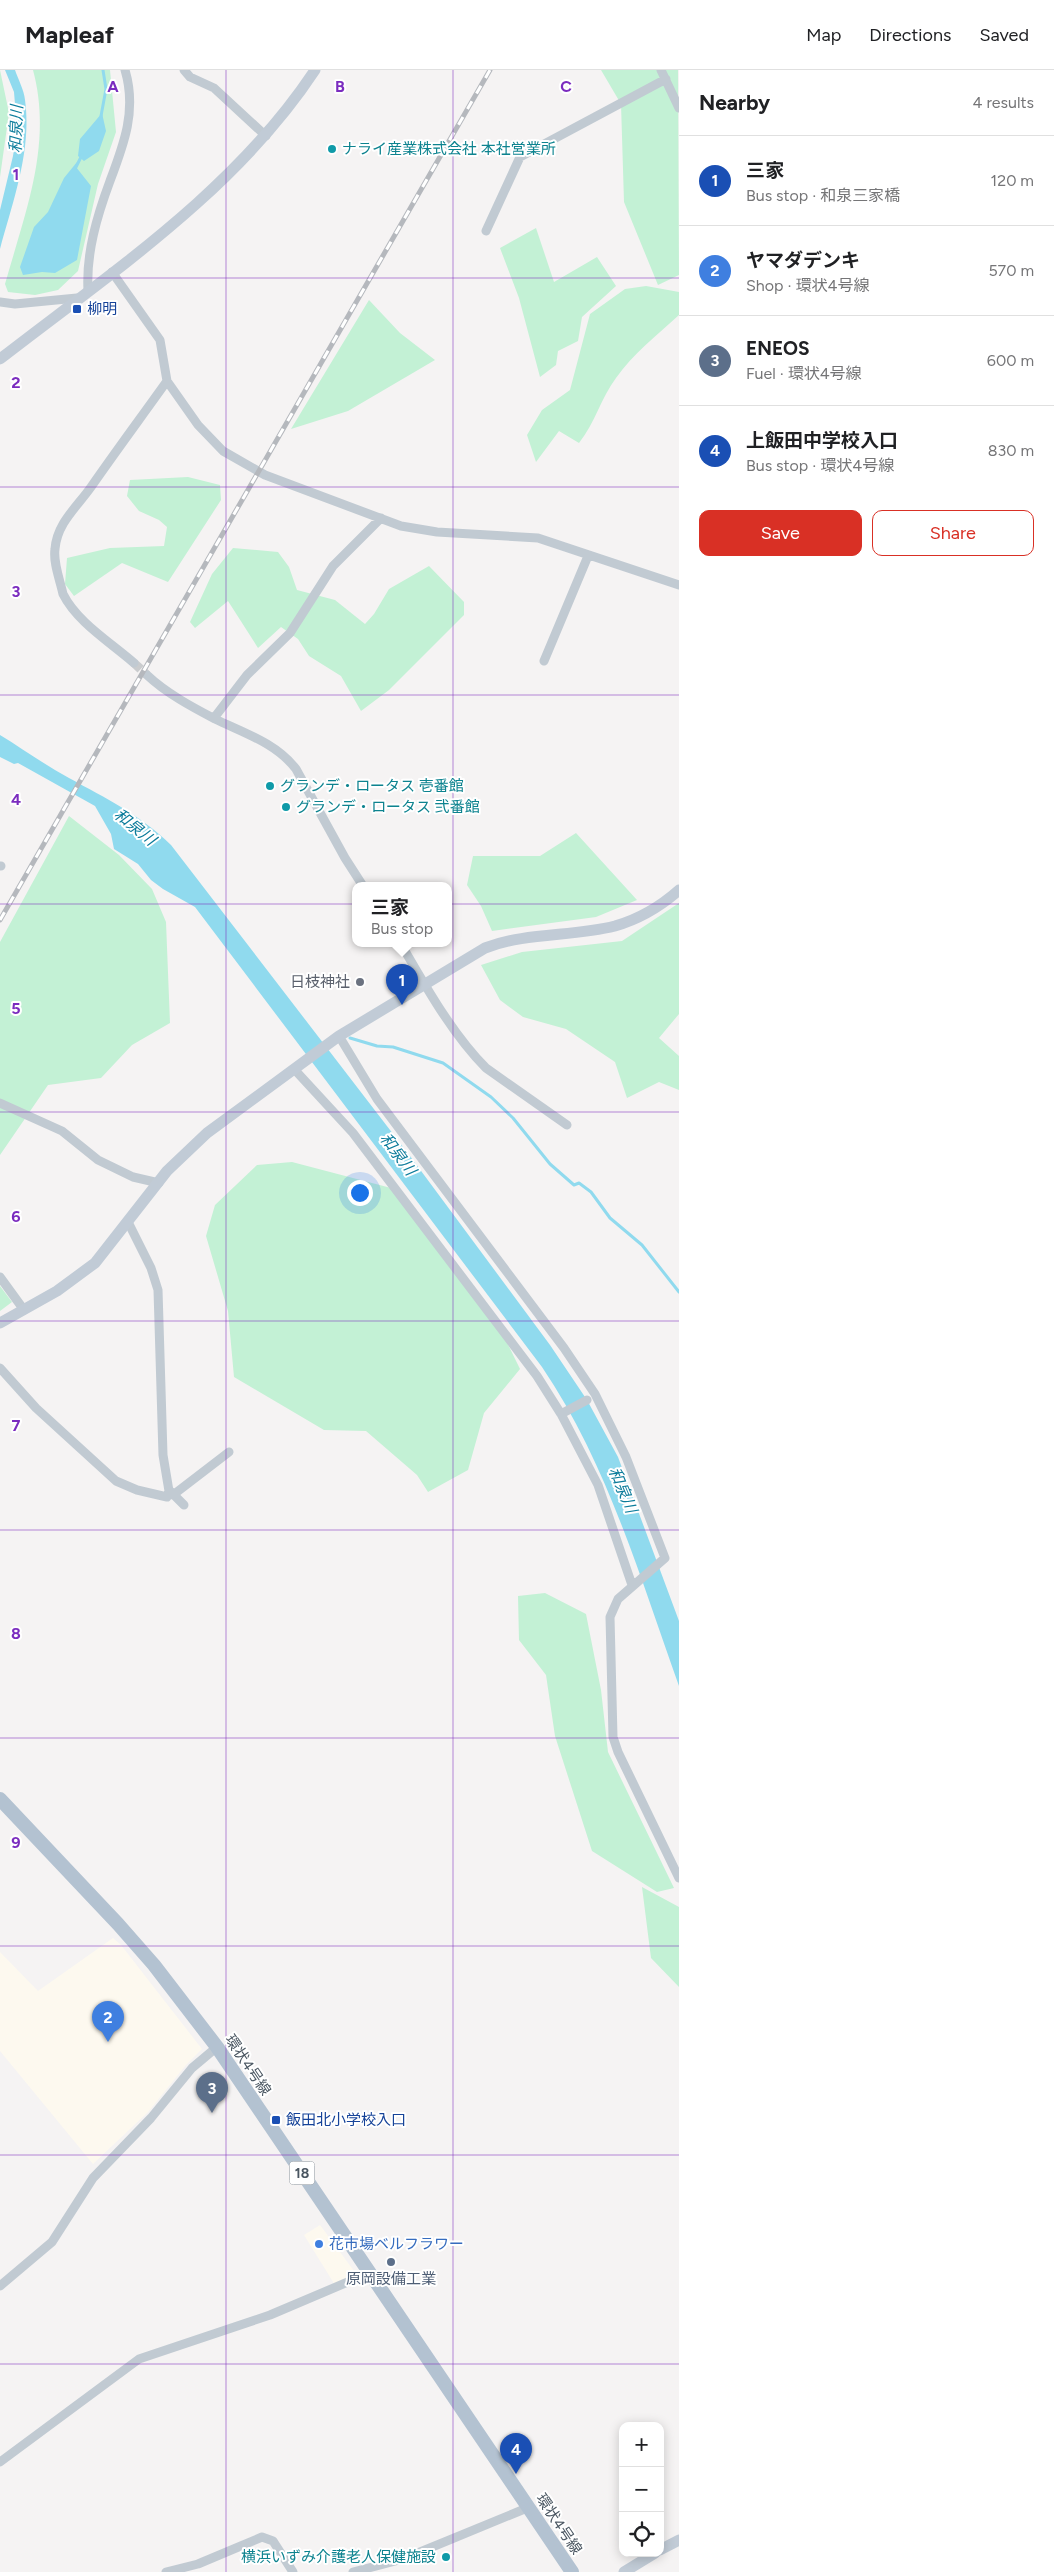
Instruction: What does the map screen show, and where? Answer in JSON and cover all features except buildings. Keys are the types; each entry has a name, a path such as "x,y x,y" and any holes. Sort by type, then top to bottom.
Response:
{"main road":[{"name":"環状4号線","path":"0,1799 154,1965 217,2047 572,2572"}],"street":[{"path":"88,290 88,256 102,205 128,131 131,103 130,86 125,70"},
{"path":"184,70 190,77 214,88 266,136"},
{"path":"0,359 175,222 235,168 266,136 315,70"},
{"path":"660,70 679,108"},
{"path":"486,231 520,157 666,79"},
{"path":"112,272 160,340 167,381 198,425 223,451 265,475 401,526 437,532 538,538 679,585"},
{"path":"0,302 15,304 77,298"},
{"path":"134,663 76,613 66,600 54,549 59,533 71,510 87,493 115,450 167,381"},
{"path":"214,718 247,675 290,633 333,566 381,518"},
{"path":"544,661 588,556"},
{"path":"147,675 167,691 214,718 264,741 286,757 296,769 344,858 360,882"},
{"path":"0,1323 24,1310 95,1263 182,1156 207,1133 339,1036 485,948 530,936 614,926 649,911 679,890"},
{"path":"403,947 425,984 475,1058 486,1068 567,1125"},
{"path":"339,1036 377,1099 564,1348 594,1394 626,1457 651,1518 665,1558 618,1599 610,1617 614,1737 618,1752 679,1878"},
{"path":"294,1070 353,1133 565,1412 638,1581"},
{"path":"0,1102 62,1131 98,1160 134,1177 159,1183"},
{"path":"128,1222 151,1268 158,1290 163,1455 171,1493 184,1505"},
{"path":"0,1277 24,1310"},
{"path":"0,1368 12,1384 36,1408 116,1480 137,1490 167,1497 229,1452"},
{"path":"565,1412 587,1400"},
{"path":"0,2286 52,2242 93,2178 151,2118 192,2068 217,2047"},
{"path":"0,2462 139,2359 270,2315 369,2273"},
{"path":"352,2572 403,2558 527,2508"},
{"path":"166,2572 198,2564 262,2537 273,2541 293,2572"},
{"path":"664,2548 679,2540"},
{"path":"624,2572 648,2557"}],"shaded area":[{"path":"113,1938 121,1945 202,2049 186,2065 148,2112 93,2164 0,2051 0,1952 38,1991"},
{"path":"320,2225 357,2275 335,2285 304,2235"}],"green space":[{"path":"0,70 9,113 0,177"},
{"path":"33,70 110,70 116,132 98,184 78,271 58,290 35,295 8,292 5,284 28,205 38,152 40,125"},
{"path":"601,70 678,70 679,275 658,285 624,202 621,104"},
{"path":"536,228 554,282 597,257 616,286 582,317 578,341 558,351 556,365 540,377 519,298 500,248"},
{"path":"646,286 679,292 679,315 623,369 606,394 579,443 559,431 536,462 527,435 542,410 570,390 590,314 625,289"},
{"path":"369,300 400,333 435,360 348,411 291,429"},
{"path":"188,477 220,485 221,500 168,582 122,563 74,596 65,584 67,558 110,548 164,546 167,527 159,520 139,511 127,496 130,480"},
{"path":"233,548 278,552 289,567 297,590 335,600 365,624 374,614 389,589 429,566 464,602 464,615 389,690 361,711 341,676 309,656 298,639 281,627 258,648 228,601 195,628 190,622 212,574"},
{"path":"69,816 119,855 152,889 166,922 170,1023 132,1045 101,1078 48,1085 0,1155 0,942"},
{"path":"576,833 637,900 596,917 492,931 481,906 467,885 473,856 540,856"},
{"path":"679,903 679,1014 659,1038 679,1056 679,1090 659,1082 627,1098 615,1062 566,1029 523,1017 500,1000 481,965 522,952 622,941"},
{"path":"292,1162 391,1188 492,1312 520,1369 484,1413 468,1470 428,1492 417,1475 366,1431 324,1430 234,1377 228,1311 206,1236 215,1205 257,1165"},
{"path":"0,1286 12,1302 0,1311"},
{"path":"545,1593 586,1614 601,1690 608,1752 674,1888 657,1892 592,1851 555,1736 546,1675 519,1640 518,1596"},
{"path":"642,1887 679,1907 679,1987 651,1958"}],"water":[{"path":"5,70 15,70 22,88 26,119 26,138 20,175 0,249 0,210 13,156 17,129 14,92"},
{"path":"102,113 106,131 99,151 84,161 78,156 80,139"},
{"path":"77,162 76,167 91,186 77,260 55,273 42,272 23,275 20,267 34,227 48,212 64,178"},
{"name":"和泉川","path":"0,735 51,768 135,816 171,845 410,1156 550,1345 587,1400 618,1457 679,1621 679,1686 636,1562 604,1481 565,1404 542,1367 195,907 163,889 151,880 138,864 114,849 111,834 95,806 18,763 14,764 0,757"}],"waterway":[{"path":"101,116 106,89 103,70"},
{"path":"76,167 82,155"},
{"path":"350,1038 377,1046 393,1047 443,1063 491,1097 513,1118 550,1164 574,1185 579,1183 591,1192 610,1218 642,1245 679,1292"}],"tunnel":[{"path":"134,663 147,675"}],"railway":[{"path":"0,920 490,70"}],"place":[{"name":"ナライ産業株式会社 本社営業所","path":"332,149"},
{"name":"柳明","path":"77,309"},
{"name":"グランデ・ロータス 壱番館","path":"270,786"},
{"name":"グランデ・ロータス 弐番館","path":"286,807"},
{"name":"日枝神社","path":"360,982"},
{"name":"三家","path":"402,1005"},
{"name":"ヤマダデンキ","path":"108,2042"},
{"name":"ENEOS","path":"212,2113"},
{"name":"飯田北小学校入口","path":"276,2120"},
{"name":"花市場ベルフラワー","path":"319,2244"},
{"name":"原岡設備工業","path":"391,2262"},
{"name":"上飯田中学校入口","path":"516,2474"},
{"name":"横浜いずみ介護老人保健施設","path":"446,2557"}]}
